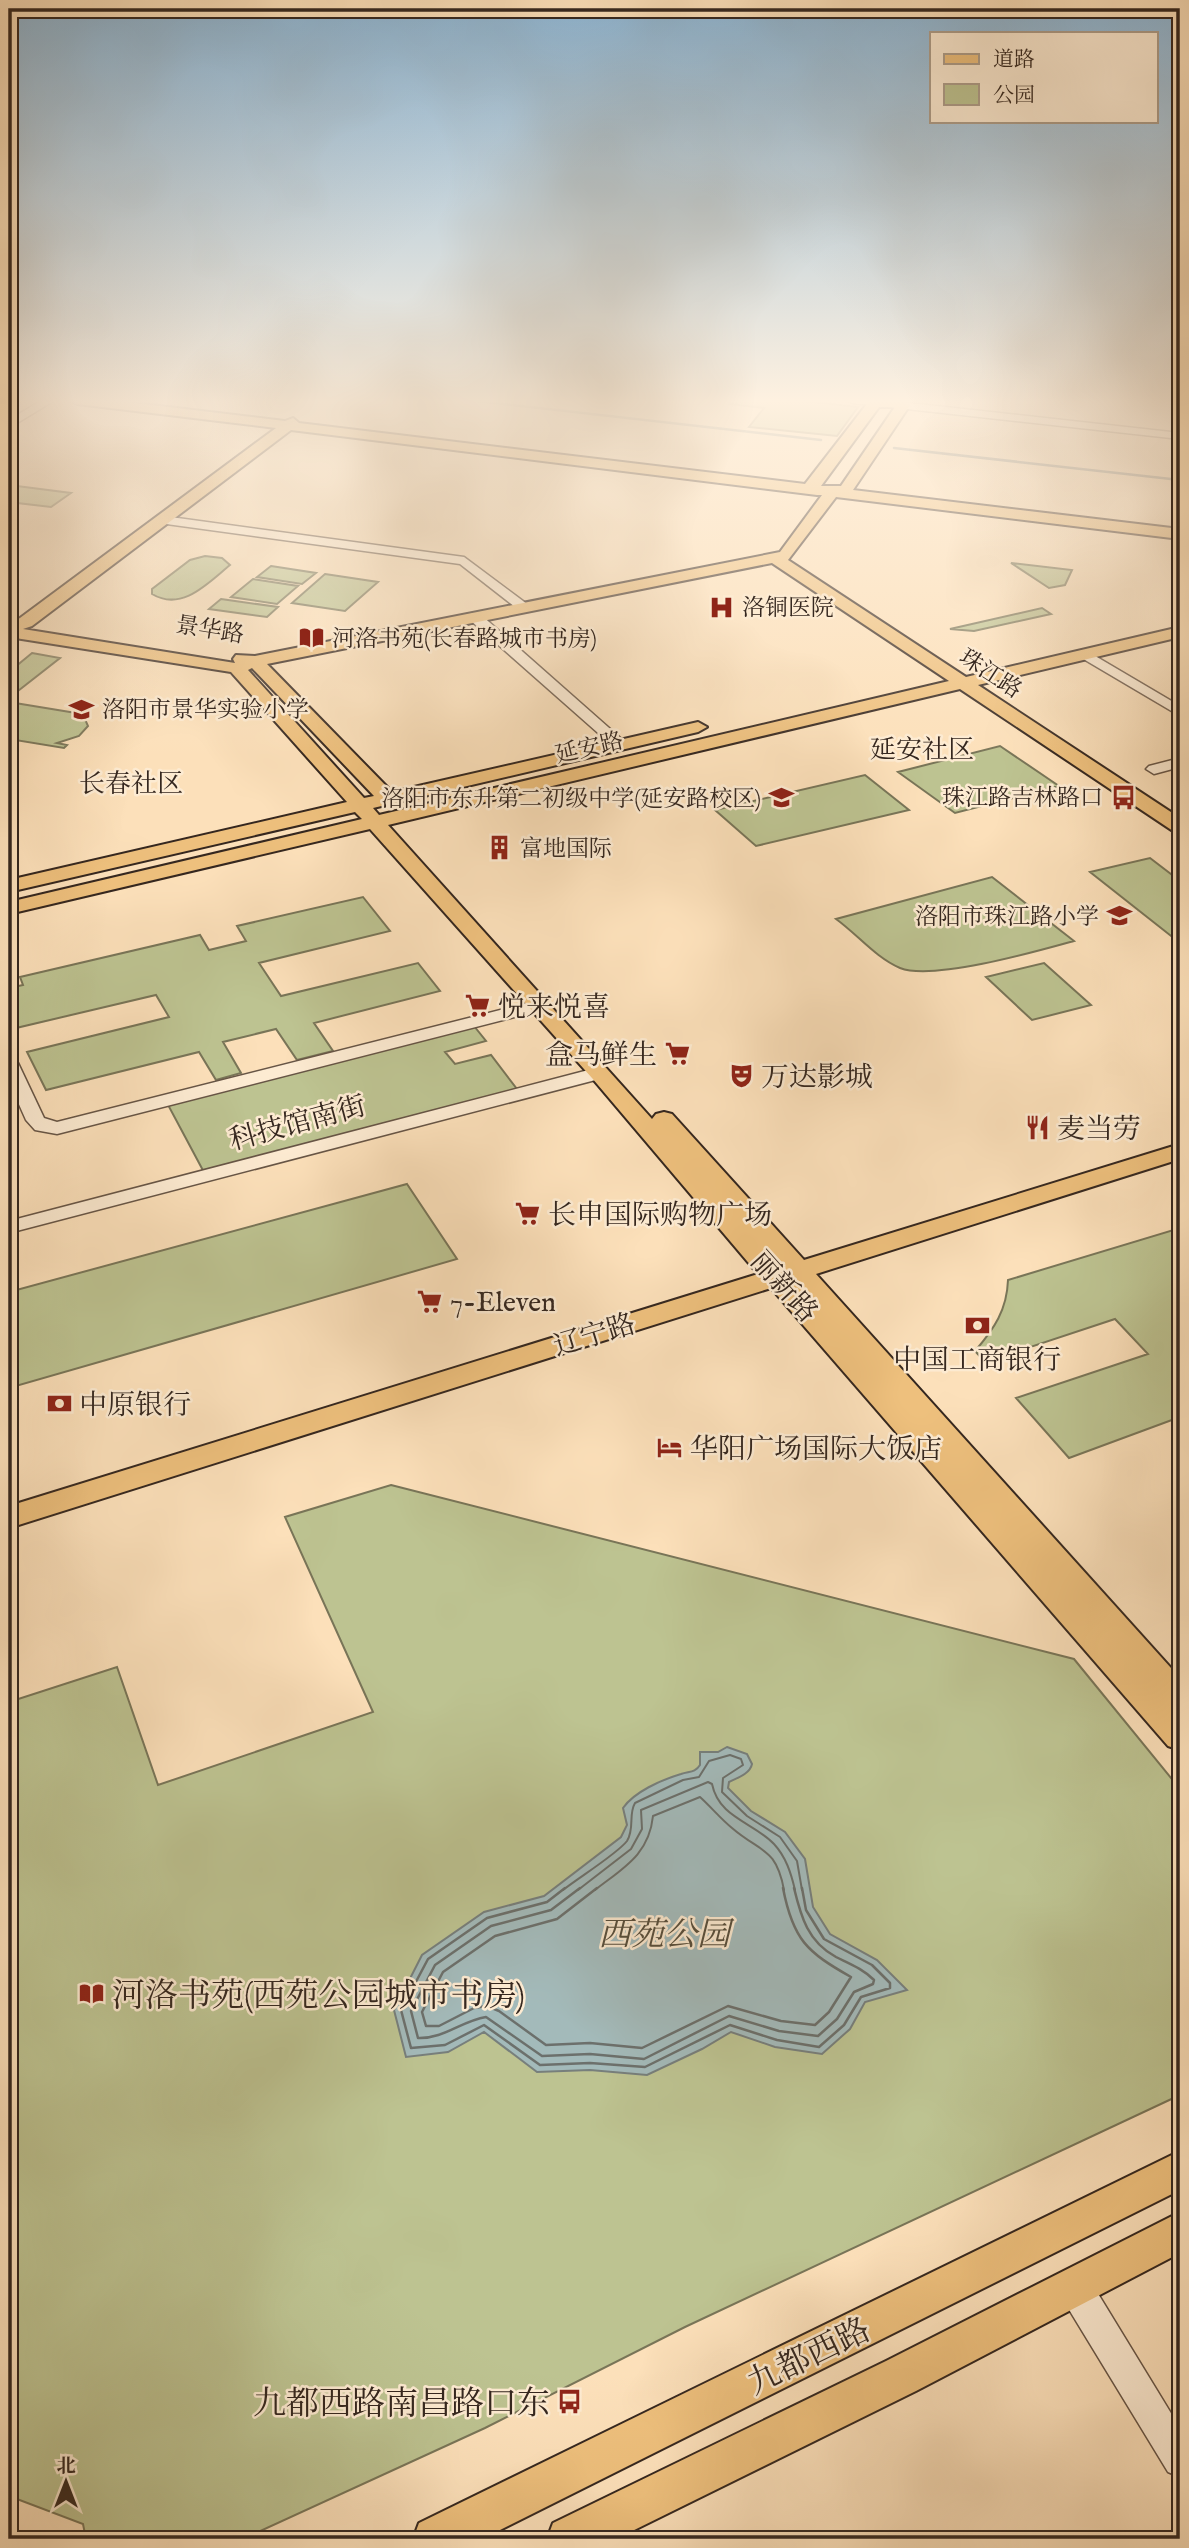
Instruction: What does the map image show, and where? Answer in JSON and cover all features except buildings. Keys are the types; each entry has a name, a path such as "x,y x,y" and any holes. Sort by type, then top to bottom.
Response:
{"main road":[{"path":"237,668 255,661 780,557 775,548 801,519"},
{"path":"1078,519 1180,531"},
{"path":"13,631 163,520"},
{"name":"珠江路","path":"780,557 1180,827"},
{"name":"延安路","path":"9,908 957,676 1180,615"},
{"name":"景华路","path":"13,631 255,661 386,814"},
{"name":"景华路","path":"13,631 237,668 359,805"},
{"name":"延安路","path":"386,814 620,745 957,676 1085,654 1180,632"},
{"name":"珠江路","path":"957,676 1180,817"},
{"path":"9,886 359,805"},
{"name":"丽新路","path":"359,805 386,814 610,1058 782,1269 1180,1737"},
{"name":"丽新路","path":"386,814 540,1005 600,1073 1180,1700"},
{"name":"辽宁路","path":"9,1517 1180,1139"},
{"name":"辽宁路","path":"9,1499 1180,1151"},
{"name":"九都西路","path":"435,2539 1180,2170"},
{"name":"九都西路","path":"569,2539 901,2376 1180,2232"}],"street":[{"path":"163,520 464,561 524,607"},
{"path":"475,617 620,745"},
{"path":"1085,654 1180,712"},
{"path":"1162,701 1180,697"},
{"path":"1154,769 1180,762"},
{"path":"9,1063 36,1119 42,1126 57,1128 540,1005"},
{"name":"科技馆南街","path":"9,1227 600,1073"},
{"path":"1074,2287 1180,2460"}],"green space":[{"path":"205,556 222,558 230,565 204,587 184,597 163,599 152,594 152,589 190,560"},
{"path":"1011,563 1072,570 1065,585 1049,588"},
{"path":"271,566 316,573 302,584 257,577"},
{"path":"325,574 378,582 345,611 292,603"},
{"path":"253,579 298,586 277,604 231,597"},
{"path":"221,599 278,607 267,617 209,609"},
{"path":"1042,608 1051,614 974,631 950,629"},
{"path":"32,653 60,658 9,698 9,672"},
{"path":"9,702 76,713 84,717 88,726 79,736 57,743 67,745 64,748 9,739"},
{"path":"1000,746 1059,786 955,813 898,772"},
{"path":"865,775 909,810 756,846 715,810"},
{"path":"1150,858 1180,881 1180,943 1090,872"},
{"path":"992,877 1074,941 960,968 915,971 891,964 836,919"},
{"path":"363,897 390,931 259,963 281,996 418,963 440,991 314,1023 333,1051 297,1060 276,1029 223,1042 241,1073 216,1080 199,1052 46,1090 27,1052 169,1017 156,995 16,1028 9,1014 9,988 23,985 20,977 200,935 209,950 246,941 237,926"},
{"path":"1044,963 1091,1005 1032,1020 986,977"},
{"path":"474,1026 486,1041 445,1052 455,1064 491,1055 520,1093 206,1176 167,1103"},
{"path":"407,1184 457,1259 9,1388 9,1292"},
{"path":"1180,1228 1180,1417 1069,1458 1016,1398 1148,1354 1115,1319 985,1362 975,1351 998,1318 1005,1301 1008,1280"},
{"name":"西苑公园","path":"391,1485 1074,1659 1180,1789 1180,2095 685,2327 485,2428 243,2539 86,2539 83,2524 9,2496 9,1702 117,1667 158,1785 373,1712 285,1517"}],"water":[{"path":"727,1747 747,1754 752,1764 746,1773 729,1782 728,1788 751,1811 785,1832 805,1859 813,1907 830,1934 877,1960 907,1990 865,2002 850,2029 822,2054 775,2047 731,2032 647,2075 590,2070 537,2072 484,2032 448,2052 406,2057 394,2010 422,1955 484,1912 544,1896 621,1837 627,1825 623,1808 634,1797 657,1783 696,1769 700,1765 700,1752 718,1752"}],"place":[{"name":"洛铜医院","path":"722,607"},
{"name":"河洛书苑(长春路城市书房)","path":"312,638"},
{"name":"洛阳市景华实验小学","path":"82,709"},
{"name":"珠江路吉林路口","path":"1123,797"},
{"name":"洛阳市东升第二初级中学(延安路校区)","path":"781,798"},
{"name":"富地国际","path":"500,848"},
{"name":"洛阳市珠江路小学","path":"1119,916"},
{"name":"悦来悦喜","path":"478,1006"},
{"name":"盒马鲜生","path":"677,1054"},
{"name":"万达影城","path":"741,1076"},
{"name":"麦当劳","path":"1037,1128"},
{"name":"长申国际购物广场","path":"528,1214"},
{"name":"7-Eleven","path":"430,1301"},
{"name":"中国工商银行","path":"977,1325"},
{"name":"中原银行","path":"59,1404"},
{"name":"华阳广场国际大饭店","path":"670,1448"},
{"name":"河洛书苑(西苑公园城市书房)","path":"92,1994"},
{"name":"九都西路南昌路口东","path":"570,2402"}],"district":[{"name":"延安社区","path":"922,749"},
{"name":"长春社区","path":"131,783"}]}
